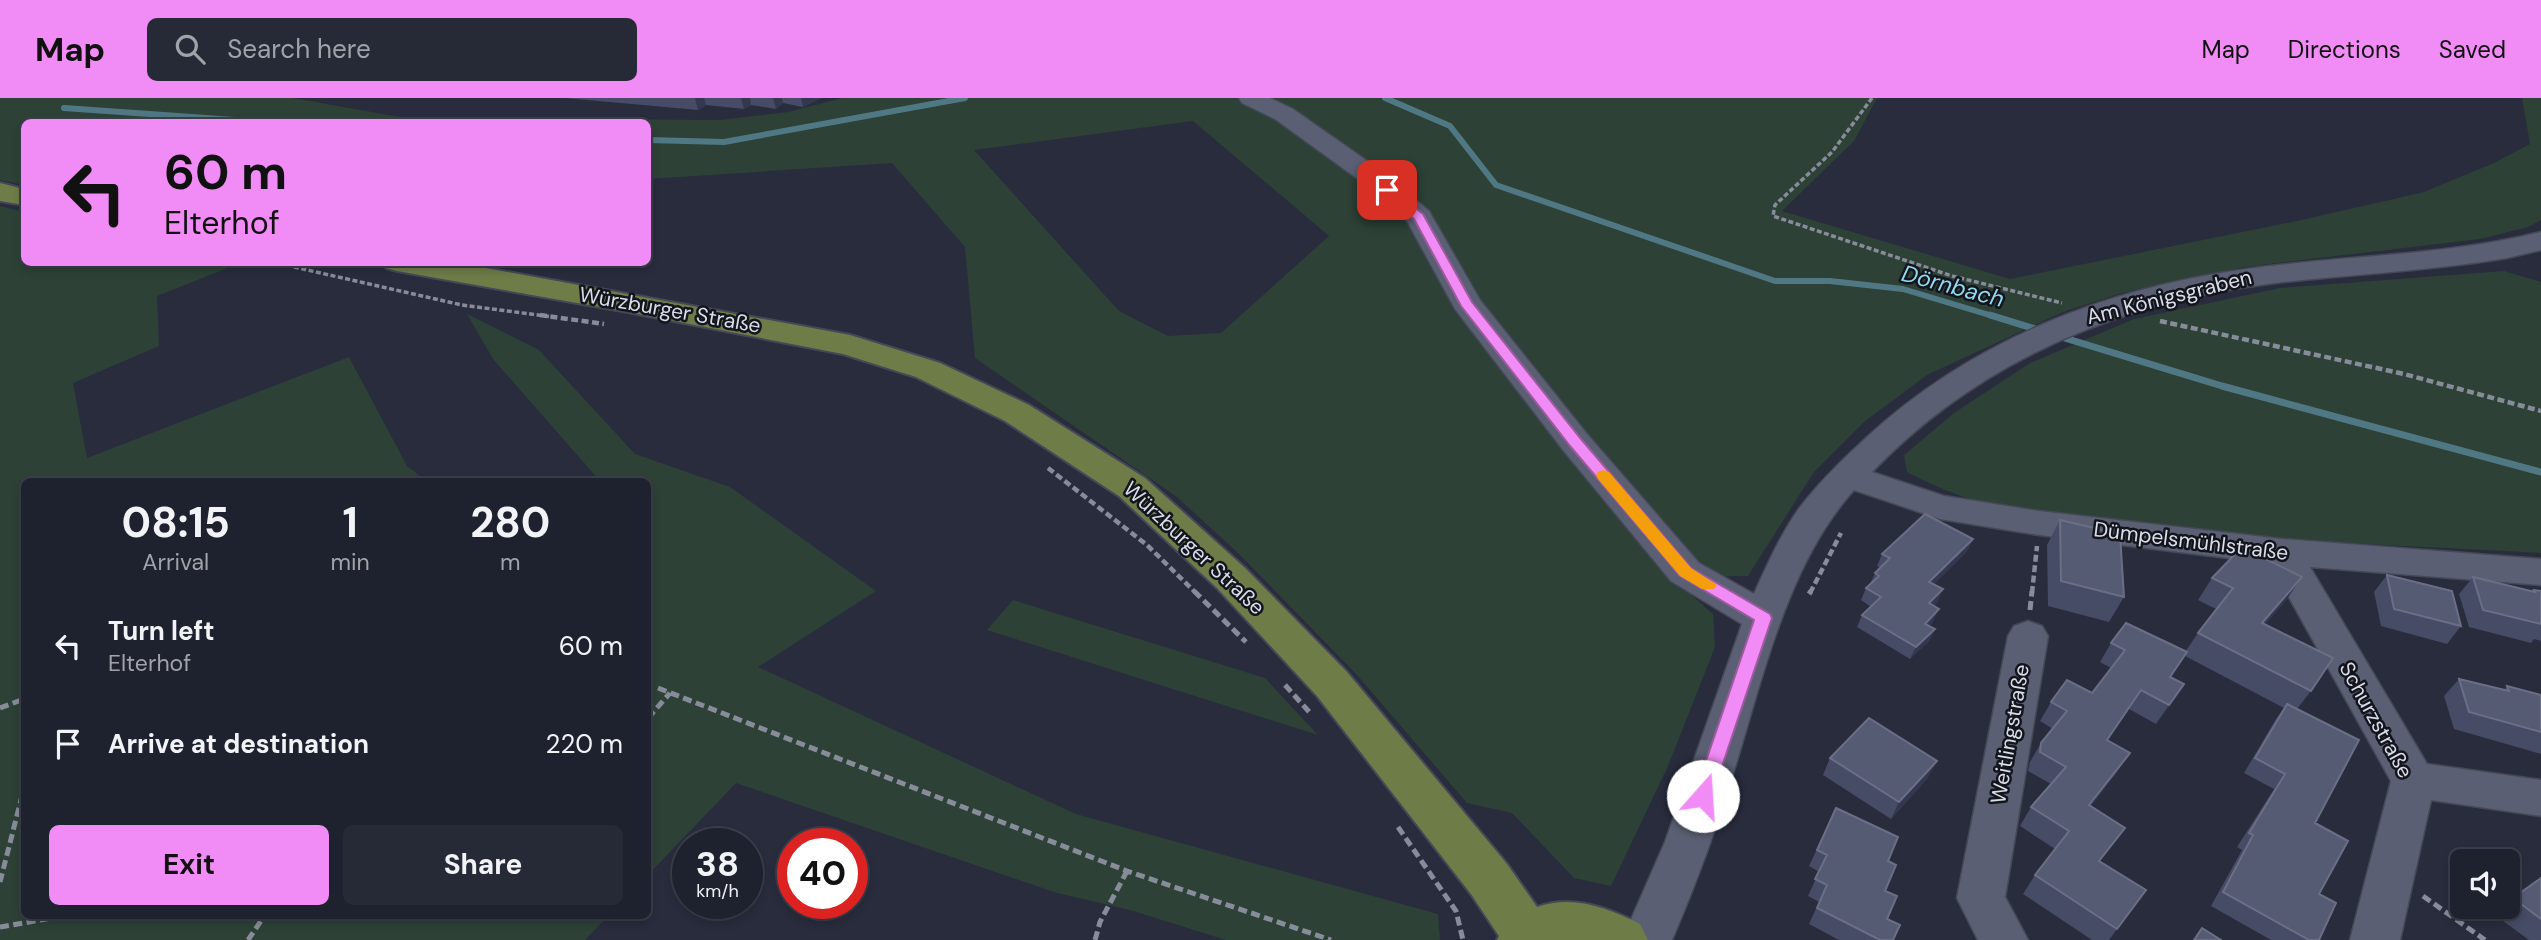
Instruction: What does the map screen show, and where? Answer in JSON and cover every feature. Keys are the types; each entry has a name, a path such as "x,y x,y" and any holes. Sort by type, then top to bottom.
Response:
{"main road":[{"path":"0,192 21,196"},
{"name":"Würzburger Straße","path":"420,266 628,302 850,345 928,370 1017,413 1132,487 1231,578 1332,684 1533,934"},
{"path":"1533,934 1578,924 1637,928"}],"street":[{"path":"1251,98 1284,114 1306,129 1371,176 1419,217 1466,303 1576,442 1685,572 1763,618"},
{"name":"Am Königsgraben","path":"1637,928 1763,618 1798,540 1848,475 1912,415 1964,376 2004,351 2089,315 2192,287 2260,274 2533,251"},
{"name":"Dümpelsmühlstraße","path":"1848,475 1940,507 2039,523 2282,552 2541,572"},
{"name":"Schurzstraße","path":"2282,552 2413,780 2393,874 2375,940"},
{"name":"Weitlingstraße","path":"2003,940 1981,898 2028,636"},
{"path":"2413,780 2541,798"}],"path":[{"path":"1872,98 1832,152 1775,205 1773,216 1947,276 2089,315"},
{"path":"290,266 462,305 611,325"},
{"path":"2158,320 2404,374 2541,411"},
{"path":"1039,461 1147,545 1247,643"},
{"name":"Weitlingstraße","path":"2028,636 2039,523"},
{"path":"1283,683 1320,724"},
{"path":"658,688 1126,871 1331,940"},
{"path":"651,715 670,693"},
{"path":"0,708 21,700"},
{"path":"0,882 21,800"},
{"path":"1395,821 1457,911 1463,940"},
{"path":"1095,940 1100,922 1126,871"},
{"path":"2393,874 2485,940"},
{"path":"0,927 47,919"},
{"path":"248,940 262,919"}],"green space":[{"path":"0,98 293,98 411,119 21,119 21,184 0,180"},
{"path":"842,98 1877,98 1854,141 1782,211 2010,279 2297,221 2424,192 2494,163 2530,144 2522,98 2541,98 2541,220 2528,227 2480,239 2244,267 2122,293 2063,312 1927,375 1864,422 1814,472 1748,576 1671,577 1713,614 1715,647 1668,766 1611,886 1574,878 1512,813 1467,803 1357,675 1238,553 1177,497 975,358 965,247 892,163 651,179 651,119 720,120 788,112","holes":["1193,121 1329,236 1221,333 1168,336 1119,311 974,150"]},
{"path":"0,206 21,211 21,266 232,266 157,296 159,346 73,383 87,458 349,357 407,466 423,478 21,478 21,919 605,919 585,940 0,940"},
{"path":"2504,271 2541,282 2541,553 2262,538 2067,520 2003,509 1972,500 1907,472 1904,455 1954,413 2030,363 2134,319 2280,288"},
{"path":"467,314 539,350 635,454 730,487 876,591 758,667 1076,814 1438,914 1440,940 1226,940 1130,910 1057,893 736,783 693,828 672,828 672,850 651,872 651,478 597,478 493,359"},
{"path":"1013,600 1265,678 1318,735 987,630"}],"building":[{"path":"1925,514 1973,539 1929,582 1943,589 1929,603 1939,609 1925,624 1935,629 1916,647 1862,615 1881,597 1866,588 1879,576 1875,573 1890,558 1882,554"},
{"path":"2060,520 2120,534 2124,597 2061,581"},
{"path":"2242,547 2302,577 2262,623 2333,658 2311,691 2198,633 2233,588 2212,578"},
{"path":"2387,575 2452,591 2461,626 2394,609"},
{"path":"2473,577 2535,592 2534,590 2541,591 2541,624 2483,610"},
{"path":"2126,623 2187,652 2170,677 2184,684 2169,705 2141,690 2107,740 2130,753 2089,805 2125,828 2099,861 2146,890 2117,929 2035,875 2069,831 2031,807 2066,767 2040,752 2041,743 2067,711 2051,702 2067,680 2092,693 2125,650 2111,643"},
{"path":"2459,679 2509,691 2507,686 2541,695 2541,732 2469,712"},
{"path":"2287,704 2359,740 2315,823 2348,841 2319,894 2336,903 2319,940 2309,940 2223,892 2253,835 2249,833 2285,774 2255,758"},
{"path":"1869,718 1937,761 1899,802 1830,758"},
{"path":"1836,808 1898,837 1888,861 1896,865 1885,891 1897,896 1887,919 1900,925 1893,940 1880,940 1817,908 1827,885 1815,879 1827,855 1817,850"},
{"path":"2541,878 2541,919 2520,903 2520,893"},
{"path":"2202,928 2221,940 2194,940"}],"waterway":[{"path":"651,140 724,142 965,98"},
{"name":"Dörnbach","path":"1385,98 1450,126 1496,185 1775,281 1830,281 1903,289 1996,317"},
{"path":"64,108 220,119"},
{"name":"Dörnbach","path":"1990,315 2042,331"},
{"name":"Dörnbach","path":"2058,336 2222,386 2541,472"}],"slow traffic":[{"path":"1603,475 1685,572 1708,585"}],"route":[{"path":"1387,190 1419,217 1466,303 1576,442 1685,572 1763,618 1703,796"}]}
